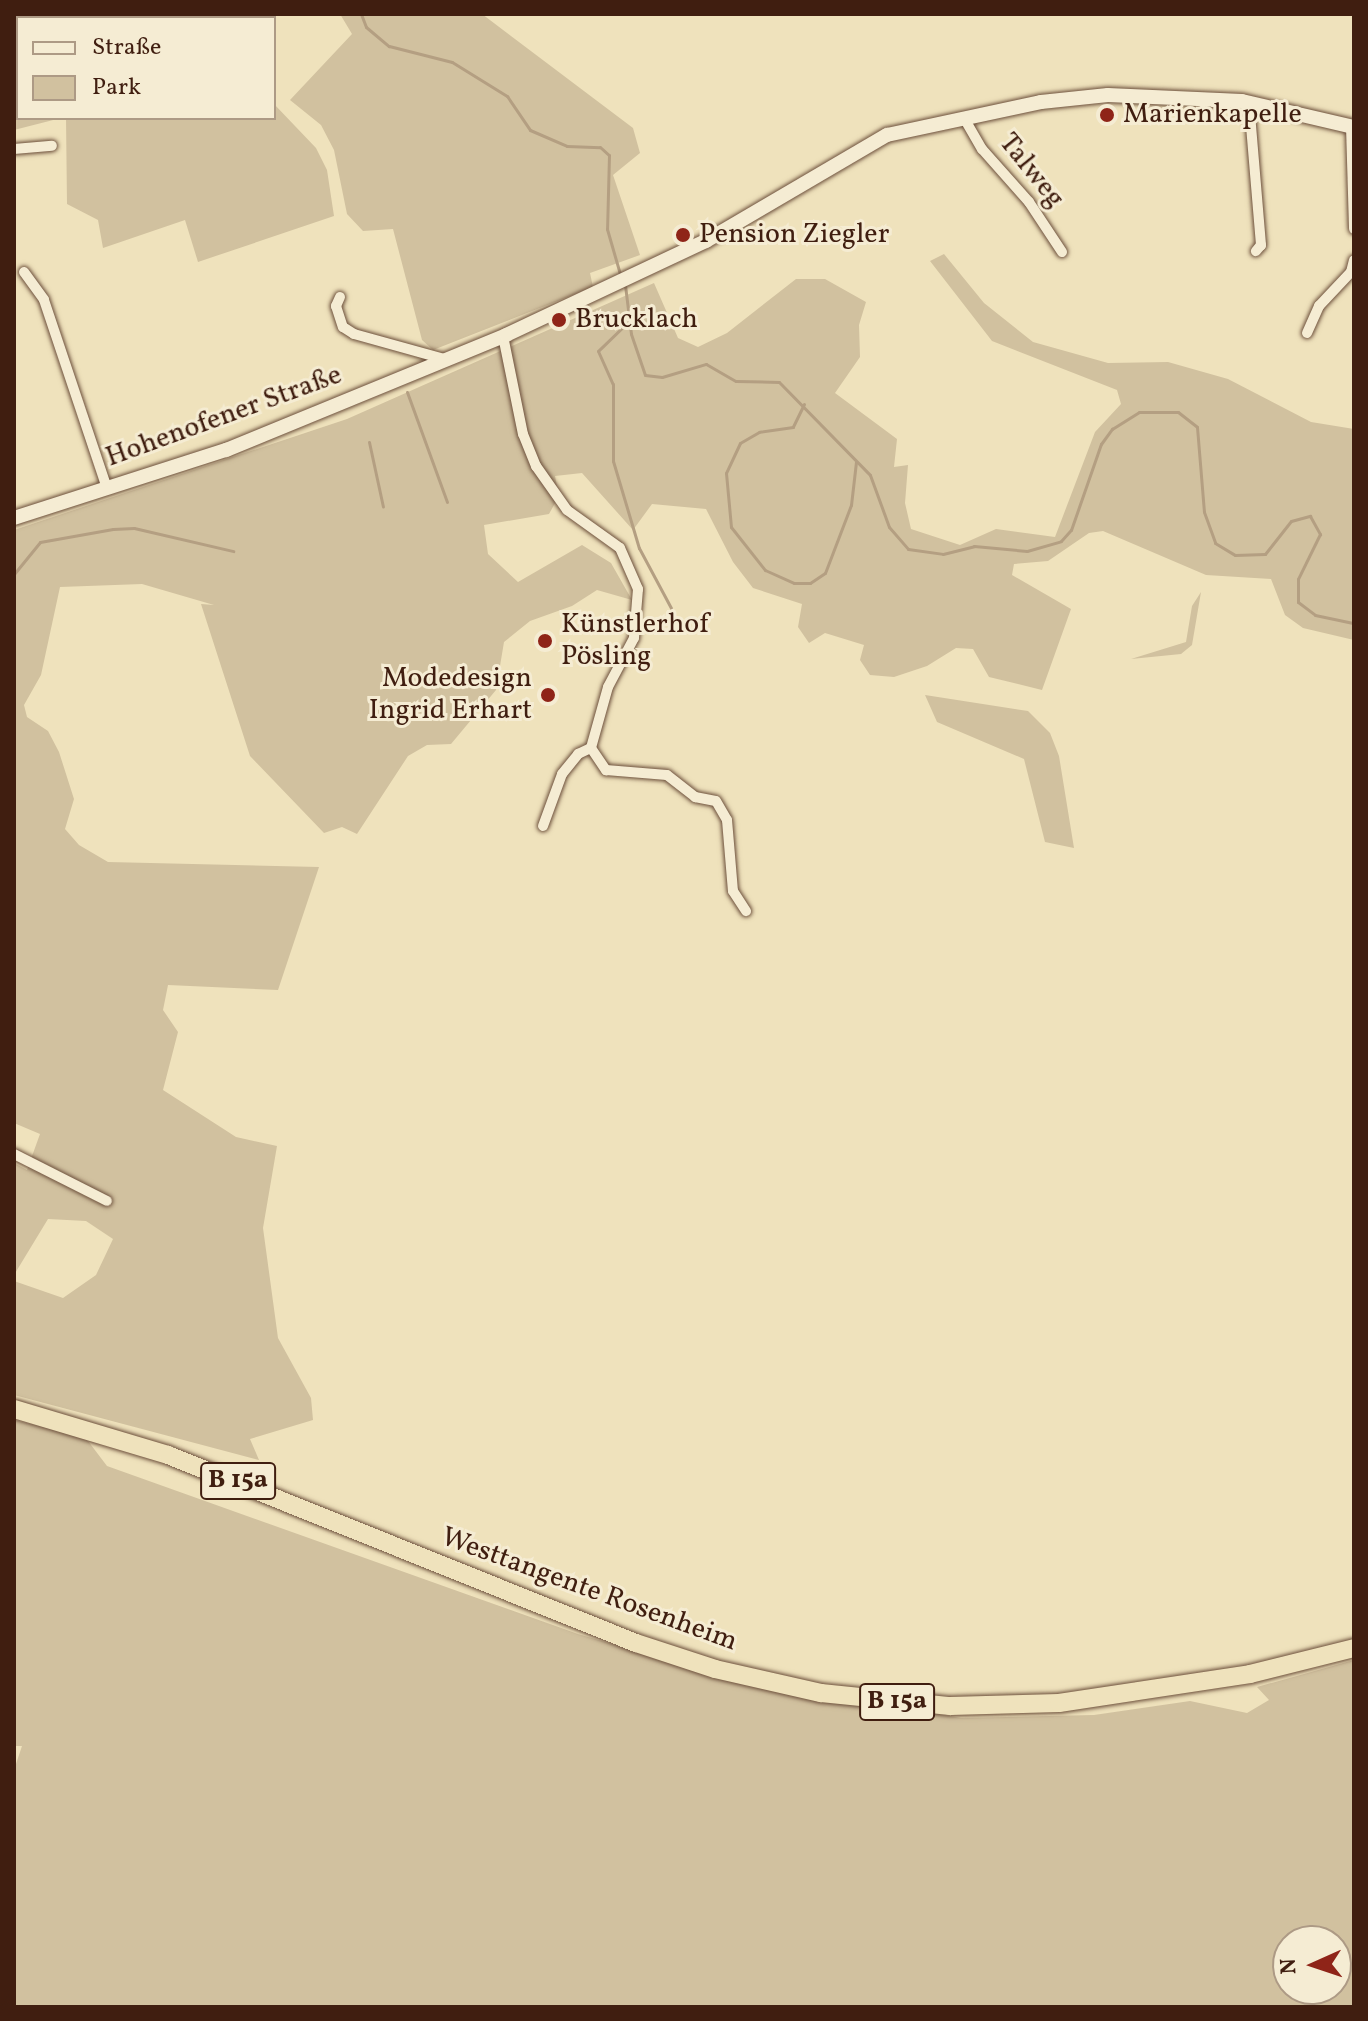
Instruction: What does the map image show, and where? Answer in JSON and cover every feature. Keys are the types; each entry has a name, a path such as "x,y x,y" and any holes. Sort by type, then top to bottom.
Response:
{"highway":[{"name":"Westtangente Rosenheim","path":"14,1409 168,1455 636,1643 730,1673 821,1693 950,1706 1059,1703 1250,1674 1354,1648"}],"main road":[{"name":"Hohenofener Straße","path":"15,516 226,450 503,336 647,270 887,135 1097,95 1249,102 1352,126"}],"street":[{"path":"1249,102 1261,245 1256,251"},
{"name":"Talweg","path":"964,118 982,149 1029,202 1062,252"},
{"path":"1352,126 1354,229"},
{"path":"14,149 52,146"},
{"path":"1307,333 1319,306 1351,272 1354,260"},
{"path":"24,272 44,300 107,488"},
{"name":"Hohenofener Straße","path":"340,297 336,306 343,327 354,334 446,360"},
{"path":"503,336 523,434 536,466 567,510 620,548 638,589 634,638 608,687 591,748 578,754 562,774 543,826"},
{"path":"591,748 606,770 667,775 695,797 716,801 727,820 733,891 746,911"},
{"path":"14,1154 107,1201"}],"green space":[{"path":"14,14 174,16 16,16 16,120 53,120 14,130"},
{"path":"340,14 482,14 633,128 640,153 613,175 640,255 590,273 593,287 433,350 422,340 393,229 363,231 347,214 334,150 321,125 290,100 352,34"},
{"path":"276,106 316,148 327,170 334,216 198,262 185,220 103,248 98,220 67,204 66,120 276,120"},
{"path":"944,254 984,303 1033,342 1108,363 1168,362 1228,379 1311,422 1354,429 1354,640 1303,628 1285,615 1271,579 1206,575 1103,531 1089,533 1048,561 1014,564 1012,575 1071,609 1042,690 989,677 973,649 956,648 927,666 894,677 870,675 860,660 864,645 825,633 809,643 798,627 802,604 753,588 733,562 706,509 652,504 633,530 582,473 555,476 559,496 549,514 484,525 488,554 518,582 582,545 611,563 632,600 597,590 572,606 530,621 504,642 496,690 451,744 427,745 408,756 357,834 342,827 324,833 250,756 201,604 214,605 142,584 60,587 41,675 24,705 27,717 48,731 59,752 74,799 65,829 79,845 108,862 319,867 278,990 168,985 163,1010 178,1032 163,1090 236,1137 277,1146 263,1228 278,1338 311,1398 313,1420 250,1439 259,1460 14,1395 14,1281 63,1298 96,1275 113,1239 86,1221 48,1219 14,1275 14,1163 27,1170 40,1134 14,1123 14,530 347,419 654,283 678,338 698,347 727,333 796,279 825,279 866,302 859,325 860,357 835,393 897,439 894,467 908,465 905,503 911,529 960,545 996,529 1055,537 1095,432 1121,404 1117,390 992,341 930,261"},
{"path":"1201,592 1192,645 1181,654 1131,659 1186,642 1192,606"},
{"path":"925,695 1028,711 1050,733 1059,756 1074,848 1045,842 1024,759 937,722"},
{"path":"14,1420 85,1437 107,1466 578,1634 728,1678 961,1718 1094,1715 1190,1701 1247,1713 1269,1700 1257,1687 1354,1660 1354,2007 14,2007 14,1770 22,1746 14,1746"}],"waterway":[{"path":"361,14 366,27 389,46 452,62 507,96 530,130 567,146 600,147 609,155 607,229 620,274"},
{"path":"625,285 631,334 645,375 662,377 706,364 736,381 779,382 870,475 889,527 908,549 943,554 974,546 1027,551 1061,541 1071,530 1101,444 1112,429 1139,412 1178,412 1197,427 1204,512 1215,543 1235,555 1265,554 1291,521 1310,516 1320,534 1298,579 1298,602 1315,615 1354,623"},
{"path":"629,321 598,351 613,384 613,461 639,548 671,608"},
{"path":"407,392 447,502"},
{"path":"804,404 793,427 759,432 740,443 726,473 731,527 765,570 794,583 810,583 825,573 851,505 856,462"},
{"path":"369,442 383,507"},
{"path":"14,574 40,542 113,529 134,528 233,551"}],"place":[{"name":"Marienkapelle","path":"1107,115"},
{"name":"Pension Ziegler","path":"683,235"},
{"name":"Brucklach","path":"559,320"},
{"name":"Künstlerhof Pösling","path":"545,641"},
{"name":"Modedesign Ingrid Erhart","path":"548,695"}]}
